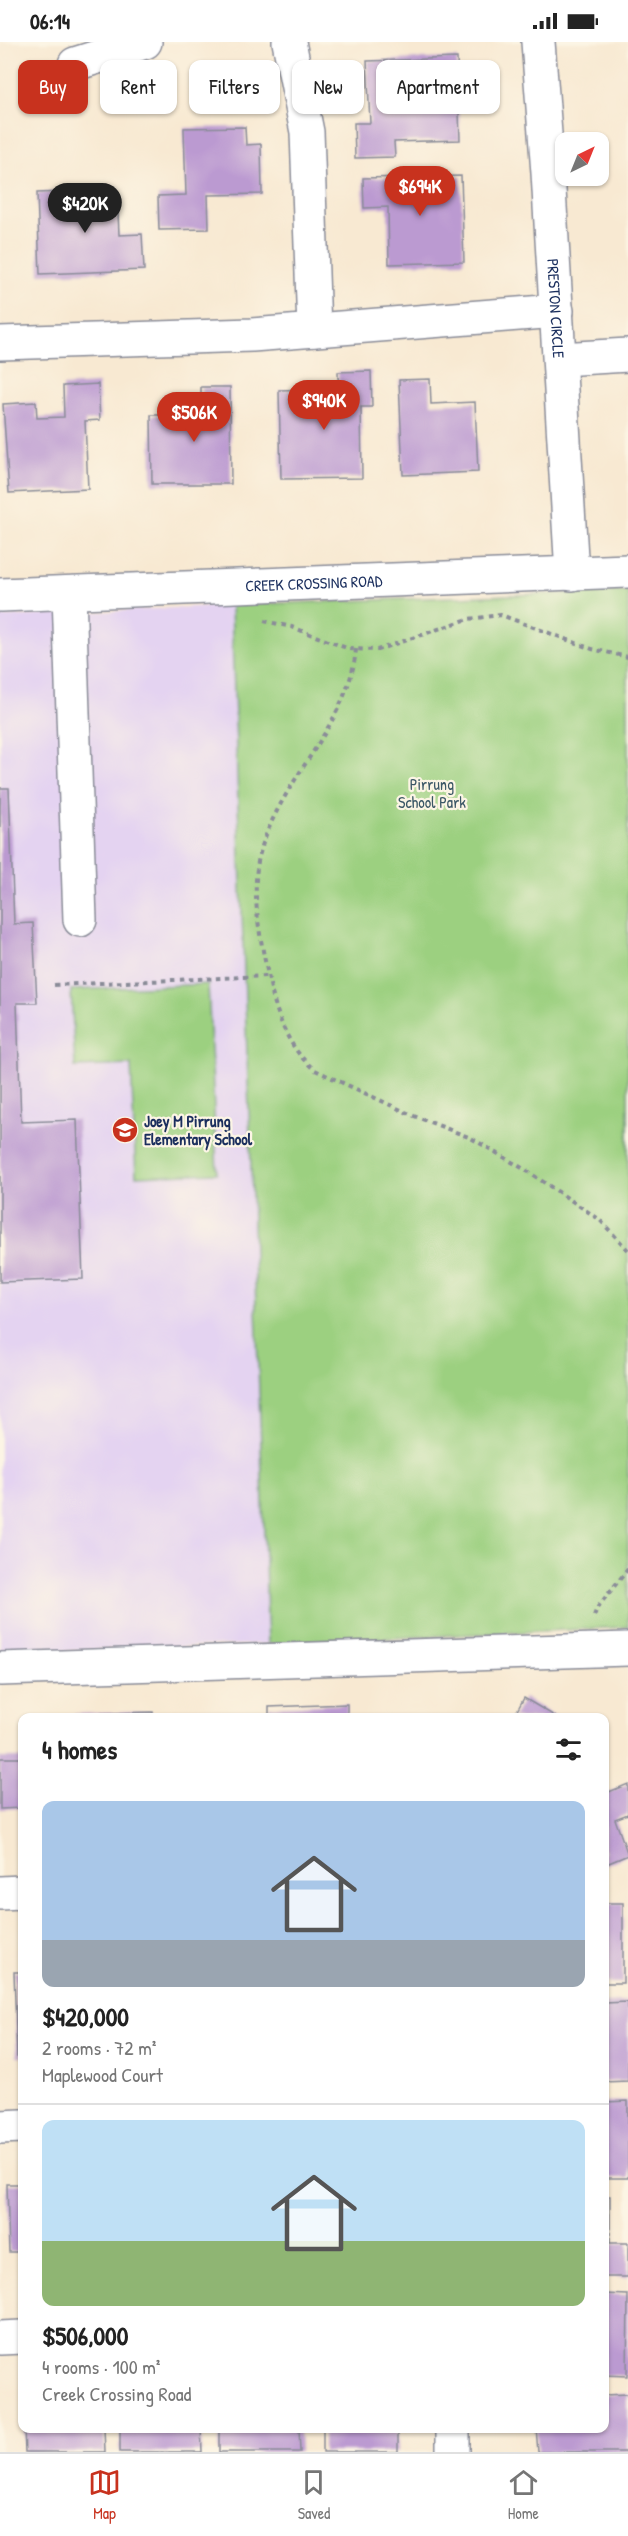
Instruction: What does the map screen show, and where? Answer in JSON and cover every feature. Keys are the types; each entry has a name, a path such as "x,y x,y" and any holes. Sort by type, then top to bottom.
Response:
{"street":[{"path":"88,60 145,42"},
{"path":"289,42 307,132 314,330"},
{"name":"PRESTON CIRCLE","path":"538,42 572,574"},
{"path":"0,343 252,335 556,311"},
{"path":"560,359 628,355"},
{"name":"CREEK CROSSING ROAD","path":"0,595 628,571"},
{"path":"69,594 80,920"},
{"path":"0,1670 628,1649"},
{"path":"0,1893 18,1892"},
{"path":"0,2127 18,2126"},
{"path":"0,2338 18,2337"},
{"path":"453,2433 453,2452"}],"path":[{"path":"259,621 292,627 349,649 377,650 468,619 501,615 592,649 628,657"},
{"path":"356,649 354,672 343,700 278,807 260,854 257,890 260,937 272,995 289,1041 301,1059 315,1070 414,1116 471,1137 524,1169 599,1219 628,1250"},
{"path":"54,985 268,976"},
{"path":"583,1651 597,1608 628,1569"}],"shaded area":[{"name":"Joey M Pirrung Elementary School","path":"231,605 268,1644 0,1653 0,617"}],"green space":[{"name":"Pirrung School Park","path":"628,591 628,1627 268,1644 231,605"},
{"path":"208,984 217,1173 136,1176 131,1065 75,1067 71,990"}],"building":[{"path":"457,58 457,60 397,60"},
{"path":"367,61 376,61 376,114 459,114 460,140 394,142 395,157 355,158 354,123 370,123"},
{"path":"245,127 246,145 261,144 262,194 208,195 209,229 159,230 158,196 186,195 184,128"},
{"path":"461,176 464,262 389,264 388,207 364,208 363,178"},
{"path":"117,190 119,235 142,234 144,270 40,274 37,193"},
{"path":"371,371 372,407 361,407 362,478 281,479 279,390 312,389 312,406 339,405 338,372"},
{"path":"430,379 431,404 475,402 478,472 403,475 399,380"},
{"path":"98,384 100,420 85,421 88,489 9,493 3,404 36,402 37,418 64,417 63,386"},
{"path":"201,387 230,387 231,484 152,484 151,415 201,415"},
{"path":"0,788 9,788 14,924 33,923 37,1003 17,1003 21,1122 77,1120 83,1279 0,1282"},
{"path":"524,1698 550,1713 516,1713"},
{"path":"347,1704 347,1713 269,1713 269,1707"},
{"path":"0,1758 18,1758 18,1808 0,1809"},
{"path":"628,1784 628,1814 615,1819 628,1855 609,1863 609,1792"},
{"path":"609,1903 623,1903 623,1983 609,1983"},
{"path":"14,1972 18,1972 17,2057"},
{"path":"628,2002 628,2081 609,2082 609,2003"},
{"path":"628,2101 628,2178 609,2178 609,2102"},
{"path":"7,2184 18,2184 18,2252 9,2252"},
{"path":"609,2196 610,2243 628,2243 628,2277 609,2277"},
{"path":"609,2294 628,2295 627,2376 609,2375"},
{"path":"628,2394 628,2452 538,2452 536,2433 609,2433 609,2395"},
{"path":"24,2433 104,2433 105,2452 25,2452"},
{"path":"120,2433 201,2433 202,2452 120,2452"},
{"path":"219,2433 299,2433 300,2452 219,2452"},
{"path":"323,2433 398,2433 398,2452 323,2452"}],"place":[{"name":"Joey M Pirrung Elementary School","path":"125,1130"}]}
